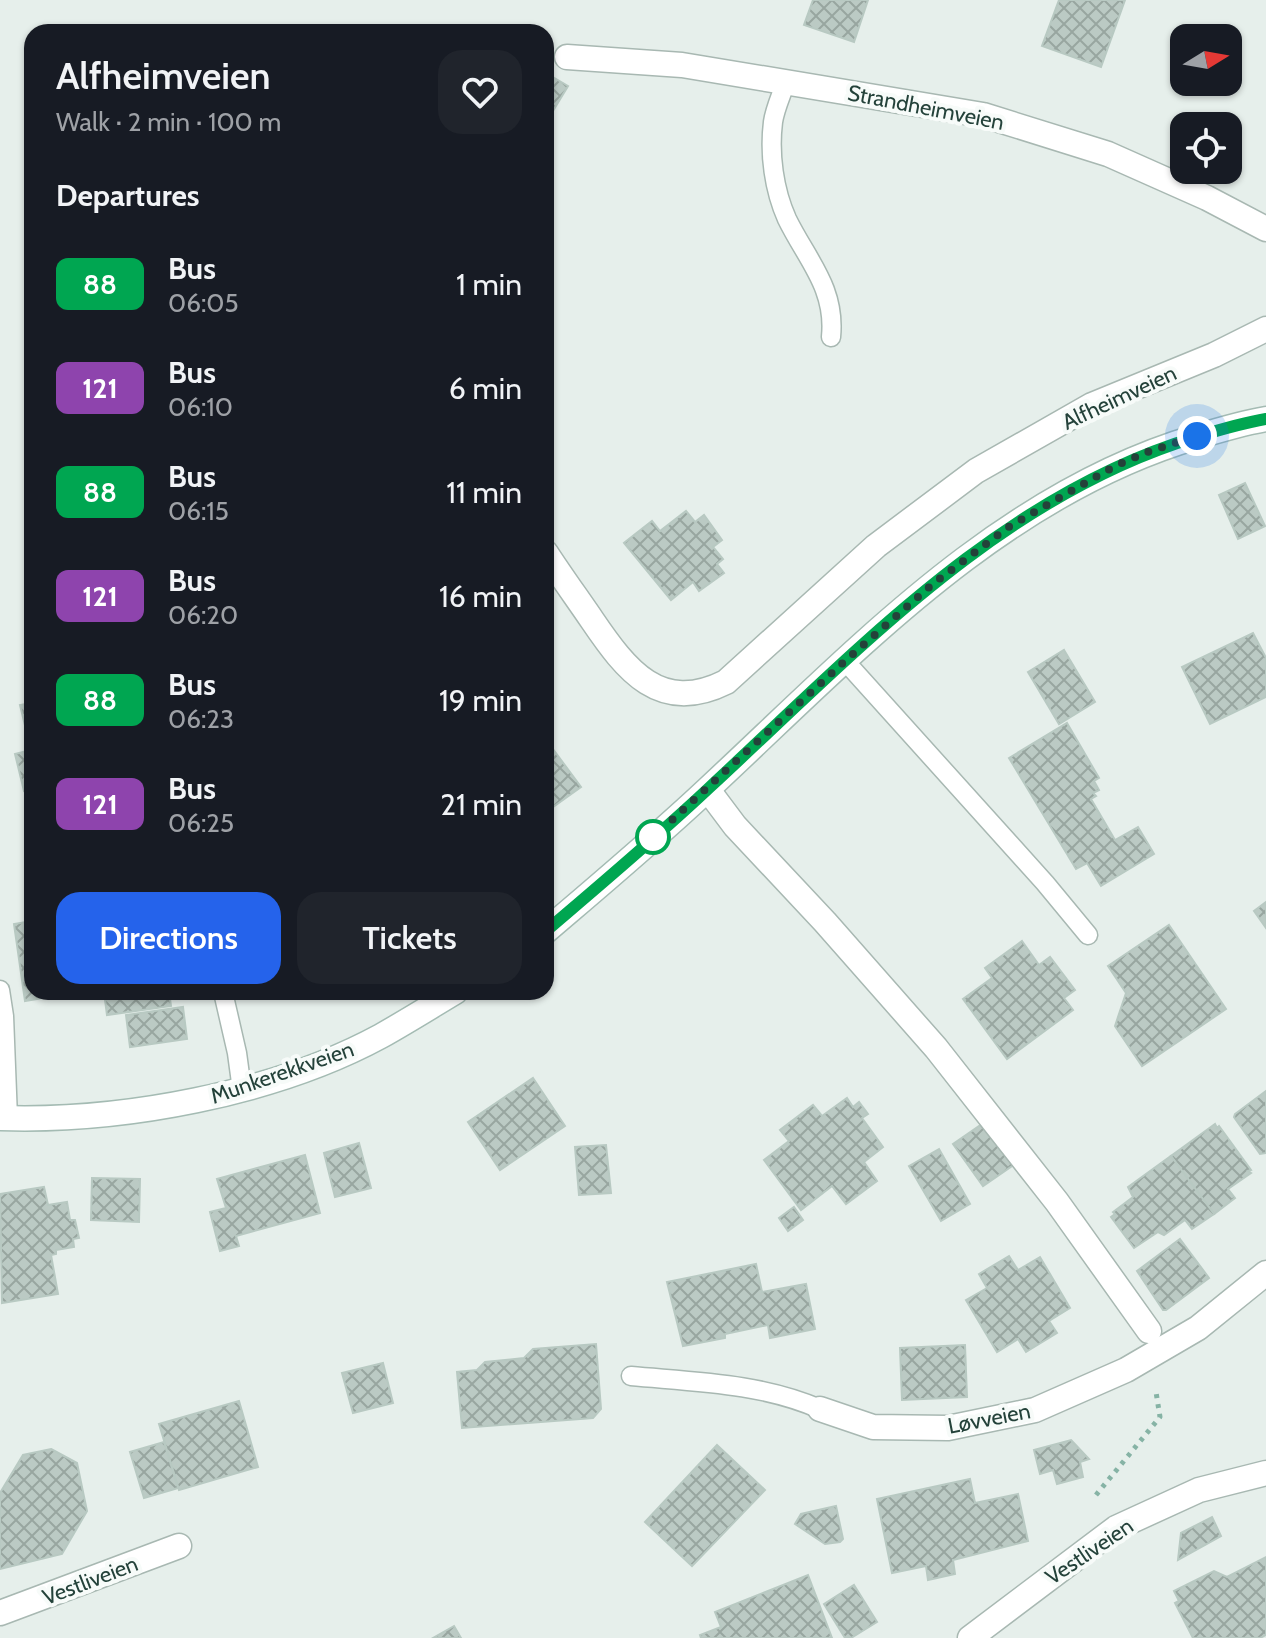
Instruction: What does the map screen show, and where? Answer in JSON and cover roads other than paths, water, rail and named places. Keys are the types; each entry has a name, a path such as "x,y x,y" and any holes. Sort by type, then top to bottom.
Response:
{"street":[{"name":"Strandheimveien","path":"567,57 682,65 983,115 1108,154 1207,198 1266,229"},
{"name":"Alfheimveien","path":"554,565 631,673 651,686 674,692 688,694 709,690 726,682 876,546 976,471 1092,405 1214,355 1266,329"},
{"path":"554,924 708,790 845,661 934,583 1010,526 1115,466 1150,451 1266,419"},
{"path":"708,790 735,826 936,1048 1057,1202 1155,1340"},
{"name":"Munkerekkveien","path":"4,1118 120,1112 242,1090 321,1063 379,1037 441,1000"},
{"name":"Løvveien","path":"820,1409 873,1427 948,1428 1035,1410 1126,1370 1155,1340 1198,1328 1266,1273"},
{"name":"Vestliveien","path":"970,1638 1116,1528 1199,1490 1266,1473"},
{"name":"Vestliveien","path":"0,1613 179,1546"}],"lane":[{"path":"786,81 773,121 777,191 788,220 816,267 827,293 833,321 831,337"},
{"path":"845,661 1088,935"},
{"path":"0,990 4,1016 4,1118"},
{"path":"225,1000 242,1090"},
{"name":"Løvveien","path":"631,1376 749,1386 794,1398 820,1409"}]}
